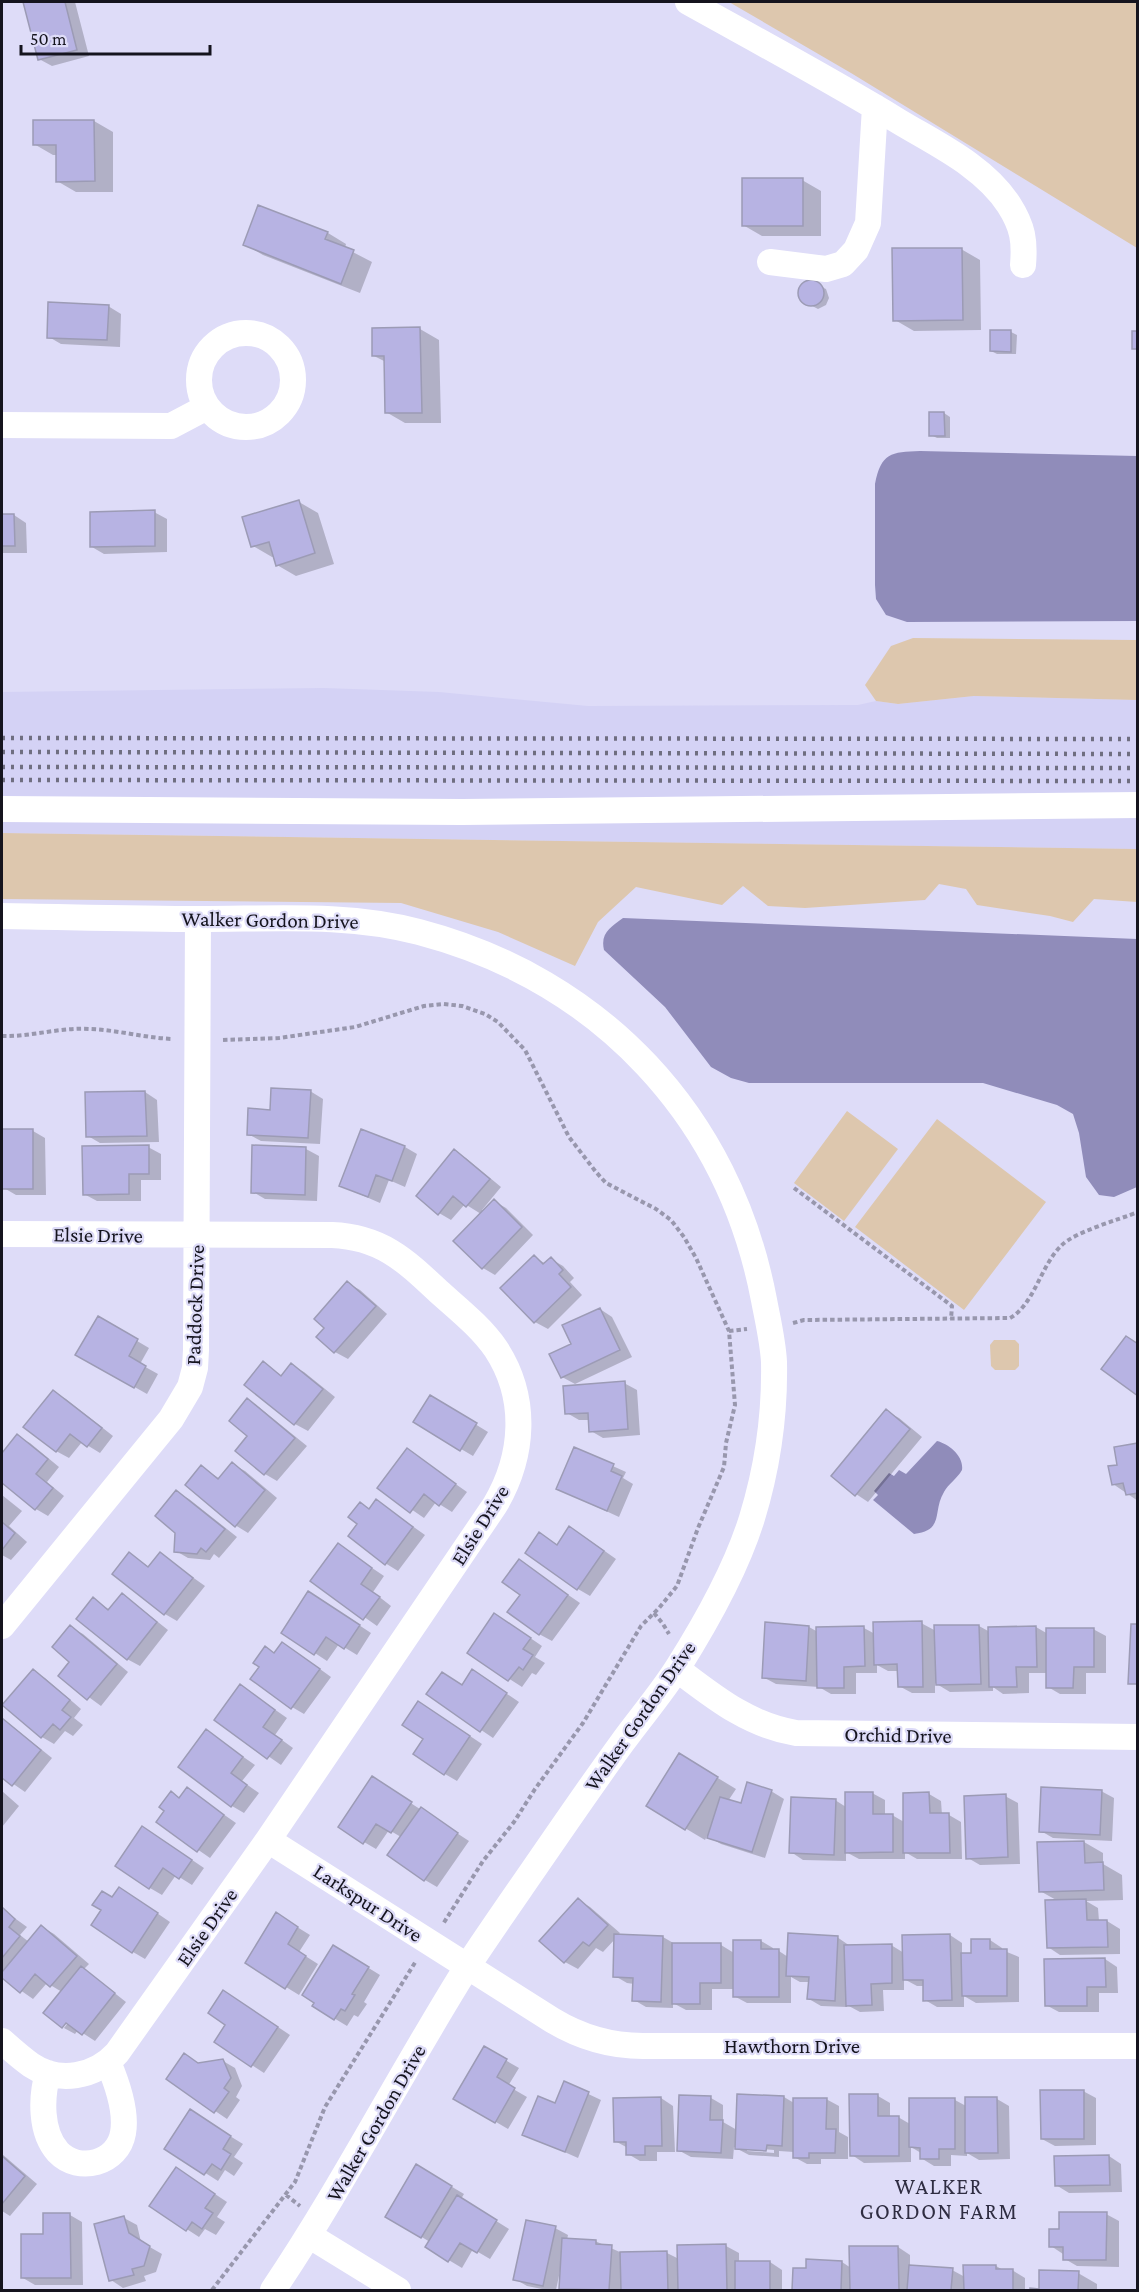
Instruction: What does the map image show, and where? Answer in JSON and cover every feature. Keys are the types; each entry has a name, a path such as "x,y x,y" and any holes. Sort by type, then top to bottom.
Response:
{"street":[{"path":"688,2 875,107 956,156 995,188 1009,204 1021,226 1025,243 1023,265"},
{"path":"770,262 826,269 843,264 856,250 868,223 875,107"},
{"path":"2,425 171,426 207,406"},
{"path":"2,809 509,812 1137,805"},
{"name":"Walker Gordon Drive","path":"2,916 198,919 332,918 419,932 496,959 526,973 592,1015 624,1042 657,1074 685,1110 730,1186 754,1251 769,1327 774,1360 772,1399 760,1489 738,1554 677,1670 625,1738 467,1966 310,2236 273,2290"},
{"name":"Paddock Drive","path":"2,1626 171,1419 184,1398 196,1362 198,919"},
{"name":"Elsie Drive","path":"2,1234 340,1236 381,1245 410,1265 489,1340 510,1378 518,1410 519,1432 516,1454 501,1495 268,1840 121,2049 108,2062 82,2074 64,2076 48,2073 31,2065 2,2041"},
{"name":"Orchid Drive","path":"677,1670 740,1715 767,1727 796,1733 1137,1737"},
{"name":"Larkspur Drive","path":"268,1840 467,1966"},
{"name":"Hawthorn Drive","path":"467,1966 566,2028 588,2037 619,2045 1137,2046"},
{"path":"48,2073 44,2086 43,2104 50,2141 65,2158 78,2163 93,2163 113,2153 123,2133 123,2110 108,2062"},
{"path":"310,2236 398,2290"}],"path":[{"path":"2,1036 25,1036 69,1029 90,1029 168,1039 268,1038 355,1027 424,1006 443,1004 462,1006 485,1014 498,1022 525,1050 569,1137 596,1172 606,1183 656,1209 671,1220 696,1258 729,1331 735,1405 726,1443 724,1467 677,1586 641,1626 583,1723 514,1822 483,1861 381,2014 366,2043 326,2107 295,2182 212,2290"},
{"path":"794,1188 952,1306 951,1319"},
{"path":"729,1331 788,1325 804,1320 1000,1319 1015,1315 1031,1294 1051,1258 1066,1241 1137,1212"}],"shaded area":[{"path":"729,2 1137,2 1137,248 851,73"},
{"path":"902,452 1137,456 1137,621 907,622 886,615 876,599 875,585 875,484 877,474 884,460 889,456"},
{"path":"913,638 1137,640 1137,700 974,696 898,704 876,701 865,685 891,646"},
{"path":"324,688 439,692 588,706 858,705 876,701 898,704 974,696 1137,700 1137,849 2,833 2,692"},
{"path":"2,833 1137,849 1137,902 1094,899 1073,922 1050,916 977,905 966,889 939,884 925,900 805,908 768,906 743,886 722,905 636,887 598,922 575,966 498,932 401,903 2,899"},
{"path":"623,918 1137,939 1137,1187 1114,1197 1099,1195 1086,1177 1079,1133 1073,1114 1057,1105 983,1083 749,1083 731,1078 711,1067 665,1007 604,950 605,935"},
{"path":"847,1111 898,1149 844,1221 794,1183"},
{"path":"937,1119 1046,1202 964,1310 855,1227"},
{"path":"994,1340 1015,1340 1019,1344 1019,1366 1015,1370 995,1370 991,1366 990,1345"},
{"path":"937,1441 955,1451 961,1460 962,1470 944,1492 934,1524 924,1532 914,1534 873,1500 878,1495 874,1491 889,1473 894,1476 899,1470 906,1474"}],"building":[{"path":"23,2 65,2 77,50 38,60"},
{"path":"33,120 94,120 95,181 56,182 56,145 33,145"},
{"path":"742,178 803,178 803,226 742,226"},
{"path":"258,205 328,232 325,239 354,250 341,284 243,245"},
{"path":"892,248 962,248 963,320 893,321"},
{"path":"811,280 820,284 824,293 820,302 811,306 802,302 798,293 802,284"},
{"path":"48,302 109,305 107,340 47,338"},
{"path":"420,327 422,413 385,413 384,356 372,356 372,328"},
{"path":"990,330 1011,330 1011,352 990,351"},
{"path":"1132,331 1138,331 1138,349 1132,349"},
{"path":"929,412 944,412 945,436 929,436"},
{"path":"299,500 315,553 276,566 269,542 251,547 242,517"},
{"path":"155,510 155,546 90,547 90,512"},
{"path":"2,514 14,514 15,546 2,546"},
{"path":"271,1088 311,1090 308,1138 247,1135 248,1108 270,1110"},
{"path":"145,1091 147,1136 86,1137 85,1092"},
{"path":"2,1129 33,1129 33,1189 2,1189"},
{"path":"361,1129 405,1146 392,1181 376,1175 368,1197 339,1186"},
{"path":"149,1145 149,1174 129,1174 129,1194 83,1195 82,1146"},
{"path":"252,1145 306,1147 305,1195 251,1193"},
{"path":"454,1149 490,1179 466,1207 453,1196 438,1215 416,1196"},
{"path":"494,1199 522,1227 482,1269 453,1241"},
{"path":"534,1255 543,1264 551,1257 563,1270 559,1274 571,1287 534,1323 500,1288"},
{"path":"347,1281 376,1306 334,1353 316,1337 324,1328 314,1319"},
{"path":"600,1308 620,1350 561,1378 549,1354 571,1344 562,1325"},
{"path":"98,1316 138,1339 129,1356 146,1366 134,1388 75,1355"},
{"path":"1126,1336 1138,1344 1138,1396 1101,1369"},
{"path":"263,1361 281,1376 291,1363 323,1389 294,1425 244,1385"},
{"path":"625,1381 628,1429 589,1432 588,1413 565,1414 563,1386"},
{"path":"53,1390 102,1428 87,1447 70,1434 56,1452 23,1427"},
{"path":"430,1395 477,1423 460,1451 413,1422"},
{"path":"247,1398 295,1438 264,1475 235,1451 247,1436 229,1421"},
{"path":"886,1409 910,1429 855,1496 831,1476"},
{"path":"17,1434 48,1459 36,1474 53,1488 35,1510 2,1483 2,1453"},
{"path":"1138,1443 1138,1493 1126,1495 1123,1483 1112,1485 1108,1466 1117,1465 1114,1447"},
{"path":"574,1447 614,1464 611,1471 622,1476 607,1511 556,1489"},
{"path":"407,1448 456,1484 439,1506 424,1494 410,1513 377,1488"},
{"path":"232,1462 265,1490 235,1527 185,1485 201,1465 218,1479"},
{"path":"176,1490 225,1529 206,1552 201,1548 197,1554 174,1552 175,1533 155,1516"},
{"path":"376,1499 413,1527 385,1565 348,1536 357,1524 348,1517 360,1502 369,1509"},
{"path":"2,1522 15,1533 2,1550"},
{"path":"569,1526 604,1551 577,1590 525,1553 539,1532 557,1545"},
{"path":"338,1543 372,1568 361,1584 380,1597 363,1620 310,1581"},
{"path":"129,1552 148,1567 160,1552 193,1578 164,1615 112,1574"},
{"path":"519,1559 568,1595 539,1635 507,1612 520,1595 502,1582"},
{"path":"308,1591 360,1625 344,1649 326,1637 314,1655 281,1633"},
{"path":"122,1593 157,1622 127,1660 76,1619 93,1597 108,1610"},
{"path":"494,1613 531,1638 523,1649 533,1655 523,1670 519,1667 508,1681 467,1653"},
{"path":"922,1621 923,1687 898,1687 897,1664 874,1665 873,1622"},
{"path":"765,1622 809,1626 806,1681 762,1678"},
{"path":"1131,1624 1138,1624 1138,1684 1128,1684"},
{"path":"70,1625 117,1664 87,1700 58,1676 69,1662 52,1647"},
{"path":"934,1625 979,1625 981,1684 936,1685"},
{"path":"864,1626 865,1666 844,1667 844,1688 817,1688 816,1627"},
{"path":"1036,1626 1037,1667 1016,1667 1017,1687 989,1687 988,1627"},
{"path":"1046,1628 1094,1628 1094,1667 1074,1667 1073,1688 1046,1688"},
{"path":"282,1642 320,1669 291,1709 250,1679 259,1667 253,1663 265,1646 274,1653"},
{"path":"33,1669 70,1700 62,1710 71,1717 60,1730 53,1724 41,1738 2,1705"},
{"path":"472,1669 507,1693 480,1732 426,1694 442,1672 462,1685"},
{"path":"240,1684 275,1710 263,1727 282,1740 267,1759 214,1720"},
{"path":"418,1701 470,1736 444,1775 413,1754 423,1739 402,1725"},
{"path":"2,1718 41,1750 12,1786 2,1778"},
{"path":"206,1729 243,1757 231,1773 247,1785 231,1807 178,1767"},
{"path":"679,1753 718,1777 685,1830 646,1806"},
{"path":"372,1776 412,1802 391,1833 376,1824 363,1844 338,1827"},
{"path":"747,1782 772,1790 752,1852 707,1838 720,1797 741,1803"},
{"path":"187,1787 224,1815 197,1852 156,1822 164,1811 159,1807 171,1791 179,1798"},
{"path":"1041,1787 1102,1790 1100,1835 1039,1832"},
{"path":"845,1792 873,1792 873,1814 893,1814 893,1852 845,1853"},
{"path":"929,1792 930,1813 949,1813 950,1853 903,1853 903,1793"},
{"path":"1006,1794 1008,1857 966,1859 964,1796"},
{"path":"791,1797 836,1799 834,1855 789,1853"},
{"path":"421,1807 458,1833 424,1881 387,1855"},
{"path":"142,1826 192,1860 179,1879 163,1868 149,1889 115,1866"},
{"path":"1084,1841 1085,1863 1103,1862 1104,1890 1039,1892 1037,1842"},
{"path":"119,1887 158,1913 132,1953 91,1925 101,1910 92,1905 102,1891 112,1897"},
{"path":"578,1898 608,1925 589,1946 583,1942 564,1963 539,1941"},
{"path":"1086,1899 1087,1920 1107,1920 1108,1947 1047,1948 1045,1900"},
{"path":"2,1907 15,1919 9,1927 20,1936 2,1958"},
{"path":"276,1912 298,1927 288,1944 306,1956 285,1989 245,1963"},
{"path":"41,1925 77,1956 50,1987 35,1974 20,1993 2,1978 2,1972"},
{"path":"788,1933 838,1936 835,2001 807,1999 809,1977 786,1976"},
{"path":"614,1934 663,1936 661,2002 632,2001 633,1978 613,1977"},
{"path":"950,1934 952,2000 923,2001 923,1980 903,1980 902,1935"},
{"path":"971,1939 990,1939 990,1949 1007,1949 1007,1996 962,1996 961,1953 971,1953"},
{"path":"733,1940 761,1940 761,1949 779,1949 779,1997 733,1997"},
{"path":"672,1943 721,1943 721,1983 700,1983 700,2004 672,2004"},
{"path":"892,1944 892,1983 871,1984 872,2005 846,2006 844,1945"},
{"path":"333,1945 369,1967 352,1994 355,1995 345,2011 341,2009 334,2020 312,2006 314,2003 302,1995"},
{"path":"1105,1958 1106,1987 1087,1987 1087,2006 1045,2006 1044,1959"},
{"path":"81,1966 115,1993 82,2035 66,2023 62,2028 43,2013"},
{"path":"223,1990 278,2027 251,2067 214,2042 225,2025 208,2013"},
{"path":"484,2046 507,2059 497,2077 515,2088 495,2123 453,2099"},
{"path":"184,2053 198,2063 223,2059 231,2078 224,2088 229,2092 214,2113 166,2079"},
{"path":"564,2081 589,2092 565,2152 522,2135 538,2096 555,2103"},
{"path":"1040,2090 1084,2090 1084,2139 1041,2139"},
{"path":"737,2094 784,2096 782,2146 767,2145 766,2151 735,2149"},
{"path":"849,2094 878,2094 878,2116 899,2116 899,2156 850,2156"},
{"path":"679,2095 711,2096 710,2120 723,2120 721,2153 677,2151"},
{"path":"661,2097 662,2146 645,2146 645,2155 626,2155 626,2142 614,2142 613,2098"},
{"path":"965,2097 997,2097 998,2153 965,2153"},
{"path":"793,2098 827,2098 826,2129 836,2129 835,2153 809,2153 809,2158 793,2158"},
{"path":"909,2098 955,2098 955,2149 939,2149 939,2159 920,2159 920,2148 909,2147"},
{"path":"190,2109 231,2136 223,2149 231,2154 221,2170 212,2164 204,2175 164,2149"},
{"path":"1109,2155 1110,2185 1055,2186 1054,2156"},
{"path":"2,2156 25,2176 2,2204"},
{"path":"416,2164 452,2186 421,2238 385,2217"},
{"path":"176,2167 215,2194 205,2208 213,2213 202,2229 192,2222 186,2231 149,2206"},
{"path":"457,2195 497,2220 477,2253 460,2243 448,2262 425,2247"},
{"path":"1059,2212 1107,2212 1106,2260 1063,2260 1063,2247 1049,2247 1049,2229 1059,2229"},
{"path":"43,2213 70,2213 71,2278 21,2278 21,2234 43,2234"},
{"path":"124,2216 129,2233 150,2246 144,2266 132,2269 134,2275 109,2281 94,2224"},
{"path":"526,2220 556,2226 543,2286 513,2280"},
{"path":"562,2238 596,2240 596,2244 612,2245 609,2290 559,2289"},
{"path":"726,2244 727,2290 678,2290 677,2245"},
{"path":"849,2246 898,2246 899,2290 850,2290"},
{"path":"667,2251 668,2290 621,2290 620,2252"},
{"path":"806,2259 842,2261 841,2290 792,2290 793,2268 806,2268"},
{"path":"735,2261 770,2261 770,2290 735,2290"},
{"path":"909,2265 953,2268 951,2290 907,2290"},
{"path":"963,2265 996,2265 996,2269 1013,2269 1013,2290 964,2290"},
{"path":"1039,2270 1079,2271 1078,2290 1030,2290 1030,2288 1039,2289"}],"railway":[{"path":"2,738 1138,739"},
{"path":"2,752 1138,754"},
{"path":"2,767 1138,768"},
{"path":"2,780 1138,781"}],"district":[{"name":"WALKER GORDON FARM","path":"939,2198"}]}
